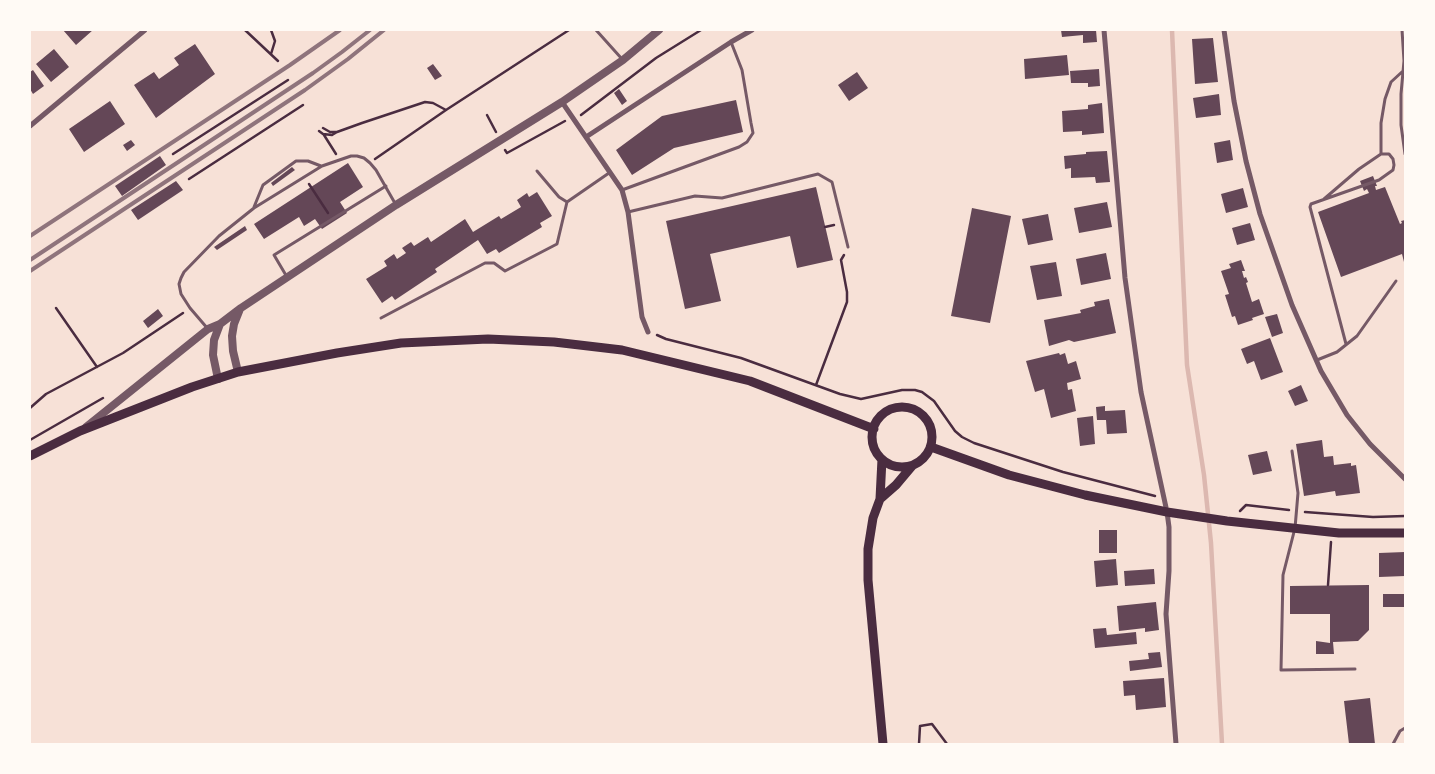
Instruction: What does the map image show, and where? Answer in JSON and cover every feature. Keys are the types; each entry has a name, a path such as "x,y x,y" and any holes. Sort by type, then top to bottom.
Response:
{"main road":[{"path":"30,456 80,431 192,387 238,372 337,353 401,344 488,339 554,342 622,350 750,381 874,429"},
{"path":"880,499 896,485 912,466 927,455 931,447 931,428 920,413 911,409 893,409 878,420 874,429 874,448 882,459 894,466 912,466"},
{"path":"931,447 1009,475 1085,495 1167,512 1227,521 1339,533 1405,533"},
{"path":"882,459 880,499 873,518 868,549 868,580 882,744"}],"street":[{"path":"30,126 145,30"},
{"path":"80,431 208,329 220,324 396,205 562,102 623,60 659,30"},
{"path":"586,137 752,30"},
{"path":"1104,30 1125,278 1140,392 1169,527 1169,571 1166,614 1176,744"},
{"path":"1224,30 1234,101 1246,162 1260,214 1292,305 1325,379 1346,415 1370,444 1405,479"},
{"path":"562,102 622,190 628,212 642,317 648,332"},
{"path":"238,372 232,336 234,324 241,308"},
{"path":"218,379 213,355 214,340 220,324"}],"lane":[{"path":"596,30 623,60"},
{"path":"1402,30 1404,72 1401,94 1401,125 1405,154"},
{"path":"622,190 739,147 747,142 753,133 742,70 731,42"},
{"path":"1381,154 1381,123 1385,99 1391,82 1404,72"},
{"path":"1324,199 1381,154 1389,154 1393,159 1393,170 1388,175 1312,204 1310,211 1346,344"},
{"path":"208,329 181,294 180,284 184,272 219,236 254,208 322,166 350,156 364,158 370,163 383,181 396,205"},
{"path":"254,208 263,185 296,161 308,161 322,166"},
{"path":"537,171 559,198 567,202"},
{"path":"382,318 485,264 494,263 505,271 557,244 567,202 609,173"},
{"path":"628,212 695,196 722,198 818,174 832,182 848,247"},
{"path":"288,277 274,255 386,186"},
{"path":"1316,360 1337,352 1357,336 1396,281"},
{"path":"1292,451 1298,493 1295,528 1283,575 1281,670 1355,669"},
{"path":"1393,744 1400,731 1405,728"}],"path":[{"path":"244,30 278,62"},
{"path":"271,30 275,41 271,54"},
{"path":"370,163 446,110 569,30"},
{"path":"572,116 580,116 656,58 701,30"},
{"path":"173,154 288,80"},
{"path":"318,131 332,136 338,132 425,102 433,103 446,110"},
{"path":"189,179 303,105"},
{"path":"323,128 330,132 338,132"},
{"path":"323,134 340,159"},
{"path":"304,177 332,220"},
{"path":"816,385 847,302 841,260 848,247"},
{"path":"56,308 96,367"},
{"path":"30,408 46,394 123,353 190,308"},
{"path":"648,332 666,339 741,358 840,394 861,399 902,390 922,392 934,401 955,431 974,443 1063,472 1163,498"},
{"path":"30,440 104,398"},
{"path":"1237,513 1246,505 1346,515 1405,516"},
{"path":"1328,585 1331,541"},
{"path":"919,744 920,726 932,724 947,744"}],"building":[{"path":"63,30 93,30 76,45"},
{"path":"1061,30 1096,30 1097,42 1083,43 1083,35 1062,37"},
{"path":"1213,38 1218,82 1195,84 1192,39"},
{"path":"195,44 215,74 156,118 134,85 154,72 159,79 179,65 174,58"},
{"path":"54,49 69,67 51,82 36,64"},
{"path":"1067,55 1069,75 1025,79 1024,59"},
{"path":"433,64 442,76 435,80 427,68"},
{"path":"1099,69 1100,86 1088,87 1088,83 1071,83 1070,71"},
{"path":"33,70 44,86 33,94 30,89 30,72"},
{"path":"857,72 868,88 849,101 838,85"},
{"path":"619,89 627,101 622,105 614,93"},
{"path":"1219,94 1221,115 1196,118 1193,98"},
{"path":"736,100 743,132 674,148 632,175 616,150 662,116"},
{"path":"110,101 125,124 84,152 69,129"},
{"path":"1102,103 1104,133 1082,135 1082,131 1063,132 1062,111 1088,109 1088,105"},
{"path":"131,140 135,145 127,151 123,145"},
{"path":"1230,140 1233,160 1217,163 1214,143"},
{"path":"1107,151 1110,182 1096,183 1095,177 1071,178 1071,168 1065,169 1064,156"},
{"path":"160,156 166,165 122,196 115,186"},
{"path":"348,163 363,187 340,202 347,213 322,229 315,219 304,226 299,217 264,239 254,224"},
{"path":"292,167 295,170 273,186 271,183"},
{"path":"1373,176 1377,186 1375,186 1376,190 1385,187 1400,224 1402,223 1401,221 1405,220 1405,266 1402,254 1341,277 1318,212 1369,193 1367,189 1364,191 1360,181"},
{"path":"176,181 183,190 138,220 131,210"},
{"path":"816,187 833,260 797,268 790,236 710,254 721,301 685,309 666,221"},
{"path":"1243,188 1248,207 1226,213 1221,194"},
{"path":"537,192 552,216 540,223 542,227 499,253 496,249 487,254 478,240 435,269 437,272 395,300 392,296 382,303 366,279 387,266 384,261 394,254 397,259 406,253 402,248 411,242 414,246 428,237 431,242 465,219 473,232 499,216 501,219 521,207 517,200 527,193 529,197"},
{"path":"1107,202 1112,227 1079,233 1074,208"},
{"path":"972,208 1011,216 990,323 951,316"},
{"path":"1048,214 1053,240 1028,245 1022,219"},
{"path":"1250,223 1255,240 1237,245 1232,228"},
{"path":"245,226 247,230 217,250 214,247"},
{"path":"1106,253 1111,279 1081,285 1076,259"},
{"path":"1241,260 1245,271 1242,271 1244,278 1246,277 1248,282 1246,283 1252,302 1259,299 1264,314 1238,325 1235,316 1232,317 1225,295 1229,294 1221,271 1231,268 1229,264"},
{"path":"1056,262 1062,296 1037,300 1030,266"},
{"path":"1109,299 1116,333 1074,342 1069,340 1049,346 1044,320 1081,313 1080,310 1095,306 1094,302"},
{"path":"158,309 163,316 148,328 143,321"},
{"path":"1277,314 1283,333 1272,337 1265,317"},
{"path":"1270,338 1283,372 1261,380 1254,361 1247,364 1241,349"},
{"path":"1059,353 1060,355 1065,353 1068,364 1076,361 1081,379 1067,383 1068,390 1072,389 1076,411 1051,418 1044,389 1035,392 1026,361"},
{"path":"1301,385 1308,401 1295,406 1288,391"},
{"path":"1105,406 1105,411 1125,410 1127,433 1107,434 1106,420 1097,420 1096,407"},
{"path":"1093,416 1095,444 1080,446 1077,418"},
{"path":"1322,440 1324,457 1333,456 1334,465 1351,463 1351,466 1356,465 1360,493 1336,496 1335,491 1304,496 1296,444"},
{"path":"1267,451 1272,471 1253,475 1248,455"},
{"path":"1099,530 1117,530 1117,553 1099,553"},
{"path":"1405,552 1405,576 1379,577 1379,553"},
{"path":"1116,559 1118,585 1096,587 1094,561"},
{"path":"1154,569 1155,584 1125,586 1124,571"},
{"path":"1369,585 1369,630 1358,641 1333,642 1334,654 1316,654 1316,641 1330,643 1330,614 1290,614 1290,586"},
{"path":"1383,594 1405,594 1405,607 1383,607"},
{"path":"1156,602 1159,630 1145,632 1145,628 1119,631 1117,606"},
{"path":"1106,628 1107,635 1136,632 1137,644 1095,648 1093,629"},
{"path":"1160,652 1162,667 1130,671 1129,661 1149,659 1148,653"},
{"path":"1164,678 1166,707 1136,710 1135,695 1124,696 1123,681"},
{"path":"1370,698 1375,744 1349,744 1344,701"}],"waterway":[{"path":"1172,30 1187,365 1204,475 1211,543 1222,744"}],"railway":[{"path":"30,236 340,30"},
{"path":"30,260 313,73 370,30"},
{"path":"30,271 305,90 384,30"}]}
